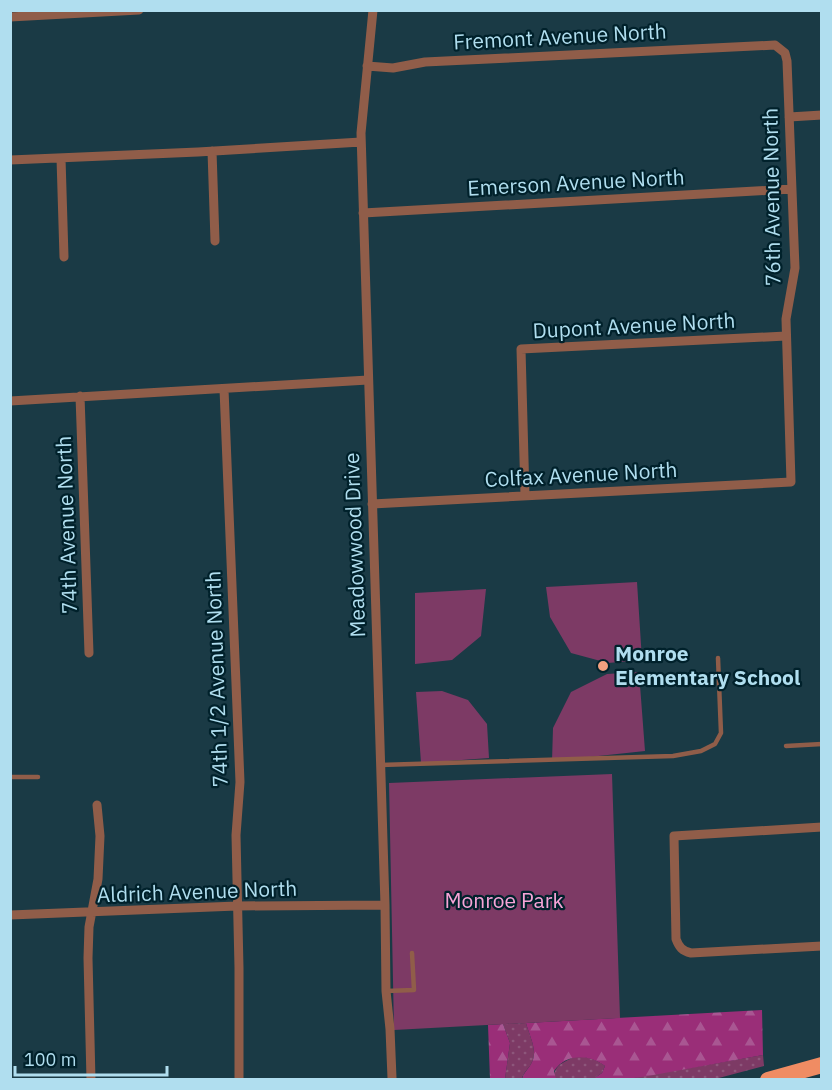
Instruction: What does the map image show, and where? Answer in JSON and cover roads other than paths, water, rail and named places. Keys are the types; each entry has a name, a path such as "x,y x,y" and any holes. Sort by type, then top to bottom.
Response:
{"highway":[{"path":"788,1074 822,1058"},
{"path":"768,1080 822,1065"}],"street":[{"path":"10,17 139,10"},
{"name":"Meadowwood Drive","path":"373,10 361,142 386,991 392,1078"},
{"name":"Fremont Avenue North","path":"367,66 393,68 425,62 755,45"},
{"name":"76th Avenue North","path":"755,45 775,45 785,53 795,268 786,319 791,482"},
{"path":"789,117 822,115"},
{"path":"10,160 361,142"},
{"path":"212,151 215,241"},
{"path":"61,158 64,257"},
{"name":"Emerson Avenue North","path":"363,213 792,189"},
{"name":"Dupont Avenue North","path":"525,496 521,350 786,336"},
{"path":"10,401 368,380"},
{"name":"74th 1/2 Avenue North","path":"225,389 240,782 236,835 239,1080"},
{"name":"74th Avenue North","path":"80,396 89,653"},
{"name":"Colfax Avenue North","path":"372,504 791,482"},
{"path":"91,1080 87,958 91,913 98,879 100,837 97,806"},
{"path":"822,827 674,836 676,939 678,946 684,951 691,953 822,946"},
{"name":"Aldrich Avenue North","path":"10,915 237,906 385,905"}],"lane":[{"path":"380,765 673,756 701,751 715,744 721,733 718,658"},
{"path":"786,746 822,744"},
{"path":"10,777 38,777"},
{"path":"386,991 414,990 412,953"}],"place":[{"name":"Monroe Elementary School","path":"603,666"}],"park label":[{"name":"Monroe Park","path":"504,901"}]}
